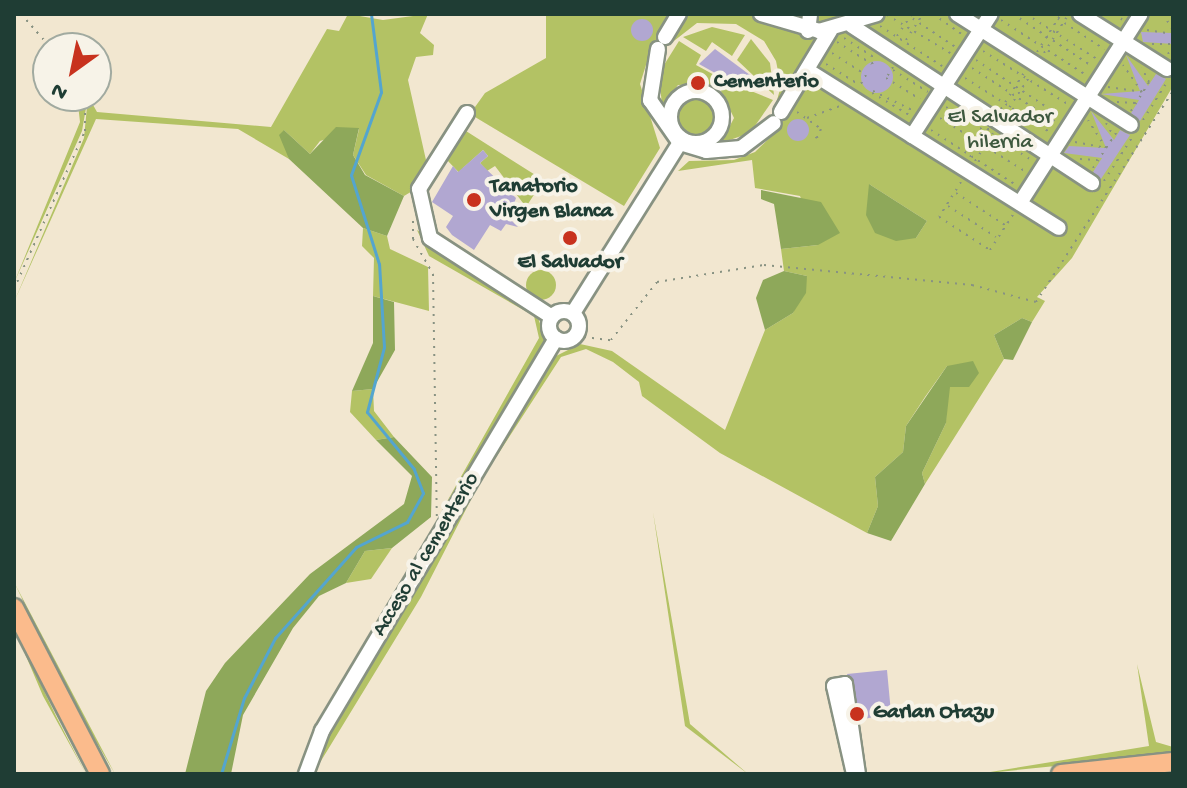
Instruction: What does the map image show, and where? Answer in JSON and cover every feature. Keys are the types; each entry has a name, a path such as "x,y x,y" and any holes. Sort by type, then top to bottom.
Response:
{"main road":[{"path":"14,608 100,774"},
{"path":"1061,774 1173,762"}],"street":[{"path":"679,14 662,43 650,100 681,141 722,152 748,144 780,113 822,45 875,15"},
{"path":"762,14 808,31 861,97 946,83 1034,63 1098,83 1167,69"},
{"path":"808,31 810,14"},
{"path":"957,14 946,83 969,165 1024,198 1059,228"},
{"path":"946,83 991,14"},
{"path":"1080,14 1098,83 1128,123"},
{"path":"1024,198 1141,14"},
{"path":"852,26 890,53 946,83 993,127 1043,167 1089,180"},
{"path":"467,113 419,189 421,214 430,238 552,317 573,313"},
{"path":"552,317 556,339 576,336 573,313 681,141"},
{"name":"Acceso al cementerio","path":"306,774 322,731 556,339"},
{"path":"845,684 856,774 834,686 845,684"}],"path":[{"path":"21,14 37,32"},
{"path":"822,45 872,64 905,42 923,14"},
{"path":"933,14 946,83 969,165 1024,198 990,250 939,217 955,192 969,165 979,143 1010,107 1027,80 1041,46 1061,14"},
{"path":"991,14 1098,83"},
{"path":"1013,14 1053,40 1098,83"},
{"path":"1026,14 1057,33 1098,83 1106,148"},
{"path":"1051,14 1064,23 1098,83 1106,148"},
{"path":"969,165 984,146 1022,75 1053,40 1069,14"},
{"path":"1098,83 1173,32 1163,14"},
{"path":"875,15 890,53"},
{"path":"875,15 913,30 979,143 1043,167"},
{"path":"946,83 918,22 909,15 890,53 886,78 946,83 1016,86 1021,89 1149,82 1128,123 1106,148 1089,180"},
{"path":"905,42 993,127 1043,167"},
{"path":"890,53 905,42"},
{"path":"1010,107 1098,83 1171,44"},
{"path":"822,45 861,97"},
{"path":"822,45 866,75 861,97"},
{"path":"822,45 890,53 946,83 1010,107"},
{"path":"861,97 876,87 1022,75"},
{"path":"1022,75 1027,80 1098,83 1142,92"},
{"path":"806,118 861,97 946,83 1017,96 1098,83 1142,92"},
{"path":"576,336 611,340 657,282 764,265 972,285 1036,302 1173,91"},
{"path":"14,289 85,131 85,112"},
{"path":"780,113 806,118 821,129 817,138 811,134"},
{"path":"955,192 1006,225"},
{"path":"947,205 997,238"},
{"path":"421,214 413,218 413,239 433,274 434,511 444,527"}],"green space":[{"path":"348,14 383,20 428,14 420,33 434,45 433,55 416,57 408,80 428,169 414,190 404,196 366,175 353,155 359,129 320,141 310,154 284,130 289,159 238,129 96,119 14,302 84,138 86,112 271,127 327,29 339,31"},
{"name":"El Salvador hilerria","path":"546,14 1173,14 1173,86 1072,258 1037,297 1045,301 1032,322 1022,318 994,335 1004,359 925,484 922,473 946,423 947,366 906,426 903,452 875,477 878,506 867,533 720,453 642,396 639,382 613,362 586,349 561,357 480,482 421,597 313,774 326,738 554,357 580,344 612,351 725,430 765,330 793,313 807,276 784,271 781,249 818,245 800,196 755,188 752,160 678,171 689,161 734,160 755,152 780,128 771,121 781,86 776,61 764,41 736,24 697,23 661,51 652,46 640,84 660,148 624,206 470,114 485,93 546,58","holes":["869,184 927,221 916,238"]},
{"path":"712,27 745,35 732,56 712,42 706,51 683,37"},
{"path":"751,39 770,63 774,95 737,60"},
{"path":"679,41 701,55 696,65 718,77 714,84 678,85 662,106 659,73"},
{"path":"724,80 773,100 750,133 721,143 734,118 719,87"},
{"path":"696,96 710,102 716,116 710,130 696,136 682,130 676,116 682,102"},
{"path":"79,112 85,112 82,131 14,283 80,122"},
{"path":"336,127 359,128 353,155 365,175 404,196 387,236 363,228 289,159 279,135 284,130 310,154"},
{"path":"466,131 548,183 542,192 537,190 526,207 495,166 487,171 480,163 488,156 483,150 463,168 468,182 447,160"},
{"path":"869,184 927,221 916,238 896,241 875,233 866,215"},
{"path":"761,190 821,202 840,233 818,245 781,249 774,204 761,199"},
{"path":"363,228 387,236 390,249 428,267 429,311 373,296 374,258 362,246"},
{"path":"417,230 536,312 546,341 440,514 539,338 534,316 429,256"},
{"path":"541,270 547,271 555,279 555,291 547,299 541,300 535,299 527,291 526,285 527,279 535,271"},
{"path":"784,271 807,276 806,293 793,313 765,330 756,298 763,280"},
{"path":"373,296 394,302 395,350 373,389 352,391 373,343"},
{"path":"1022,318 1032,322 1013,360 1004,359 994,335"},
{"path":"973,361 979,373 969,387 950,387 946,423 922,473 925,484 891,541 867,533 878,506 875,477 903,452 906,426 947,366"},
{"path":"373,389 374,411 394,437 376,440 350,412 352,391"},
{"path":"394,437 432,477 431,517 392,548 365,551 346,583 319,596 293,628 243,715 231,774 185,774 206,691 225,663 310,574 404,504 412,476 376,440"},
{"path":"653,512 690,724 748,774 685,726"},
{"path":"392,548 371,579 346,583 365,551"},
{"path":"14,582 115,774 69,695"},
{"path":"14,628 56,716 86,774 43,696"},
{"path":"1137,664 1156,742 1173,747 1173,754 978,774 1149,746"}],"building":[{"path":"642,19 650,22 653,30 650,38 642,41 634,38 631,30 634,22"},
{"path":"1141,32 1173,33 1173,44 1143,42"},
{"path":"715,49 750,75 754,85 740,87 699,64"},
{"path":"1126,55 1148,86 1156,74 1166,79 1140,121 1131,113 1139,100 1101,94 1140,91"},
{"path":"877,61 888,66 893,77 888,88 877,93 866,88 861,77 866,66"},
{"path":"1091,111 1114,140 1120,130 1130,135 1101,179 1093,172 1102,158 1064,153 1069,146 1106,148"},
{"path":"798,119 806,122 809,130 806,138 798,141 790,138 787,130 790,122"},
{"name":"Tanatorio Virgen Blanca","path":"483,150 488,156 480,163 516,198 509,218 518,227 506,224 501,231 490,225 474,250 452,235 446,227 453,216 432,202 453,166 458,172"},
{"path":"887,670 891,713 860,720 847,674"}],"waterway":[{"path":"221,774 244,698 275,638 356,547 407,522 423,493 414,469 367,412 384,347 379,264 351,175 381,92 371,14"}],"place":[{"name":"Cementerio","path":"698,83"},
{"name":"Tanatorio Virgen Blanca","path":"474,200"},
{"name":"El Salvador","path":"570,238"},
{"name":"Garlan Otazu","path":"857,714"}]}
